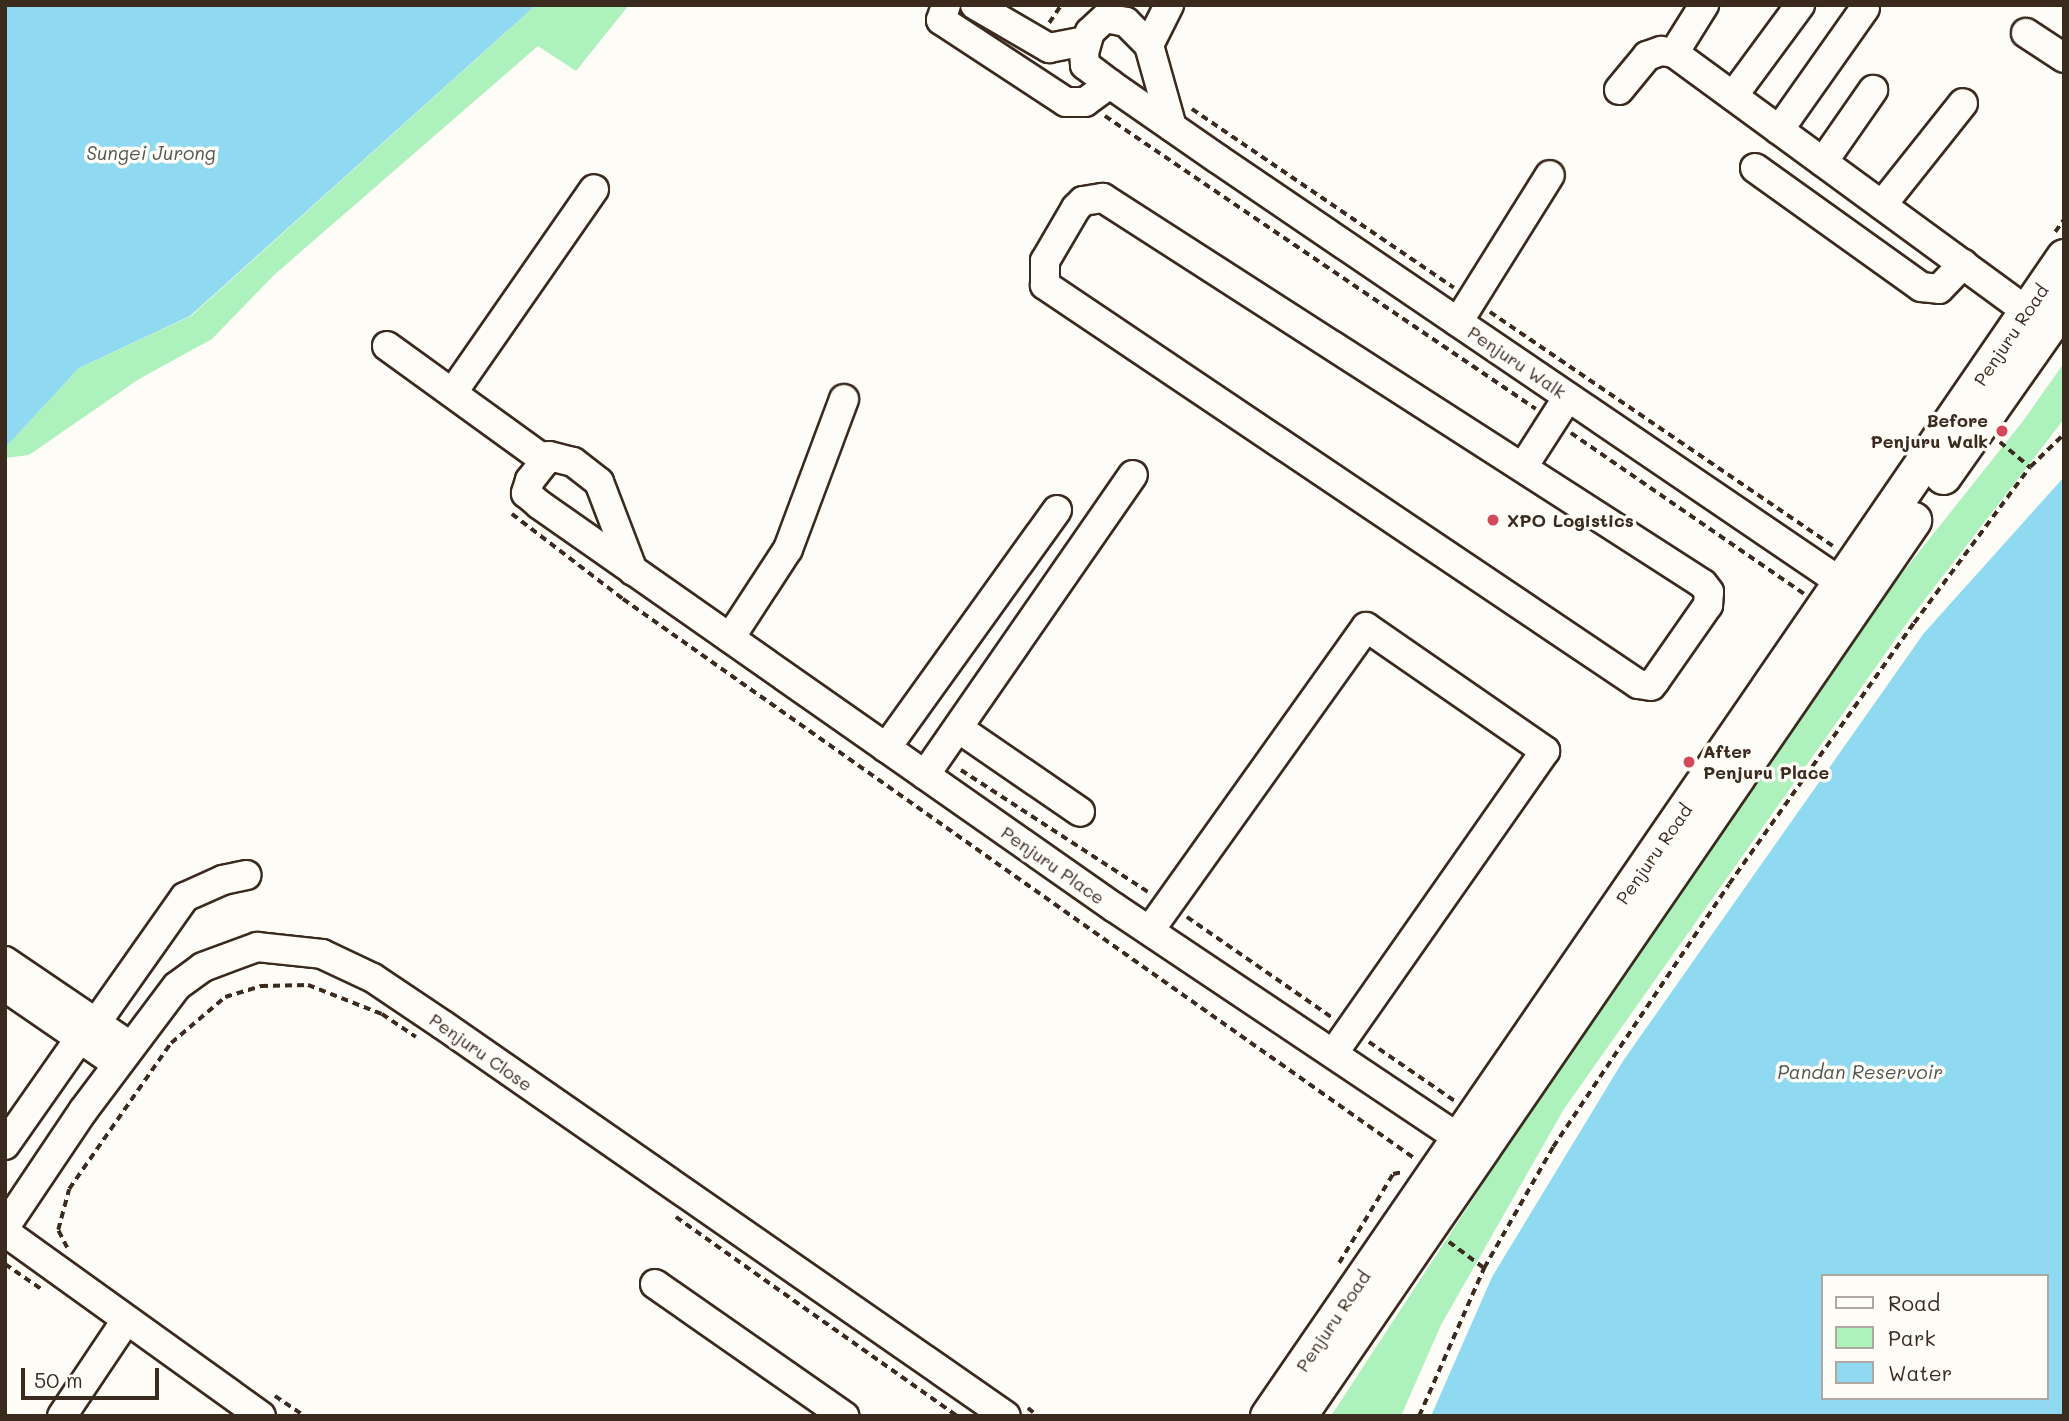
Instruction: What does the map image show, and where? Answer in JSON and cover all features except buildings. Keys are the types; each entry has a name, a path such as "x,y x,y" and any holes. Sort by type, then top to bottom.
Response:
{"main road":[{"name":"Penjuru Road","path":"1852,589 2027,311 2064,257"},
{"name":"Penjuru Road","path":"1268,1416 1470,1134 1852,589 1982,421 2064,304"},
{"name":"Penjuru Road","path":"1298,1416 1470,1134"}],"street":[{"path":"946,5 941,20 1054,95 1077,105 1110,84"},
{"path":"975,5 1049,48 1086,41 1105,18 1116,17 1142,33 1149,45 1172,127"},
{"path":"1149,45 1169,5"},
{"path":"1674,53 1704,5"},
{"path":"1733,96 1800,5"},
{"path":"1779,130 1865,8"},
{"path":"2026,33 2064,58"},
{"name":"Penjuru Walk","path":"1086,41 1085,65 1110,84 1852,589"},
{"path":"1619,90 1647,56 1661,51 1674,53 2027,311"},
{"path":"1823,162 1873,90"},
{"path":"1882,205 1963,103"},
{"path":"1755,168 1920,287 1939,289 1964,264"},
{"path":"1458,322 1550,175"},
{"path":"453,392 594,189"},
{"path":"1103,198 1523,467 1693,577 1709,592 1708,605 1651,686 1637,684 1045,285 1045,261 1076,208 1083,201 1103,198"},
{"path":"387,346 546,461 550,456 573,462 600,482 633,571"},
{"path":"1523,467 1568,397"},
{"path":"730,638 788,549 844,399"},
{"name":"Penjuru Place","path":"546,461 526,493 633,571 886,748 932,765 1150,930 1342,1040 1470,1134"},
{"path":"932,765 1133,475"},
{"path":"886,748 1057,510"},
{"path":"1150,930 1366,626 1545,751 1342,1040"},
{"path":"958,728 1080,812"},
{"path":"5,1145 185,897 246,875"},
{"name":"Penjuru Close","path":"261,1416 125,1322 5,1230 123,1055 177,986 203,967 257,947 322,954 373,978 1011,1408"},
{"path":"5,961 88,1030 123,1055"},
{"path":"5,987 88,1030"},
{"path":"655,1284 844,1416"},
{"path":"62,1416 125,1322"}],"path":[{"path":"1085,102 1811,599"},
{"path":"1982,421 2030,467"},
{"path":"1419,1416 1484,1268 1553,1147 1729,884 2030,467 2064,434"},
{"path":"932,765 1168,905 1342,1040 1470,1134"},
{"path":"67,1248 58,1230 69,1188 171,1043 225,997 261,986 308,985 382,1014 426,1044"},
{"path":"669,1212 957,1416"},
{"path":"1461,1251 1484,1268"},
{"path":"1011,1408 1038,1416"}],"green space":[{"path":"536,5 629,5 576,71 538,46 274,275 212,339 139,379 29,455 5,458 5,448 79,368 191,316"},
{"path":"2064,363 2064,419 1909,620 1564,1109 1441,1325 1401,1416 1331,1416 1573,1046 1880,601 2023,421"}],"water":[{"name":"Sungei Jurong","path":"5,5 536,5 190,316 79,368 5,448"},
{"name":"Pandan Reservoir","path":"2064,477 2064,1416 1431,1416 1492,1277 1623,1061 1924,633"}],"place":[{"name":"Before Penjuru Walk","path":"2002,431"},
{"name":"XPO Logistics","path":"1493,520"},
{"name":"After Penjuru Place","path":"1689,762"}]}
